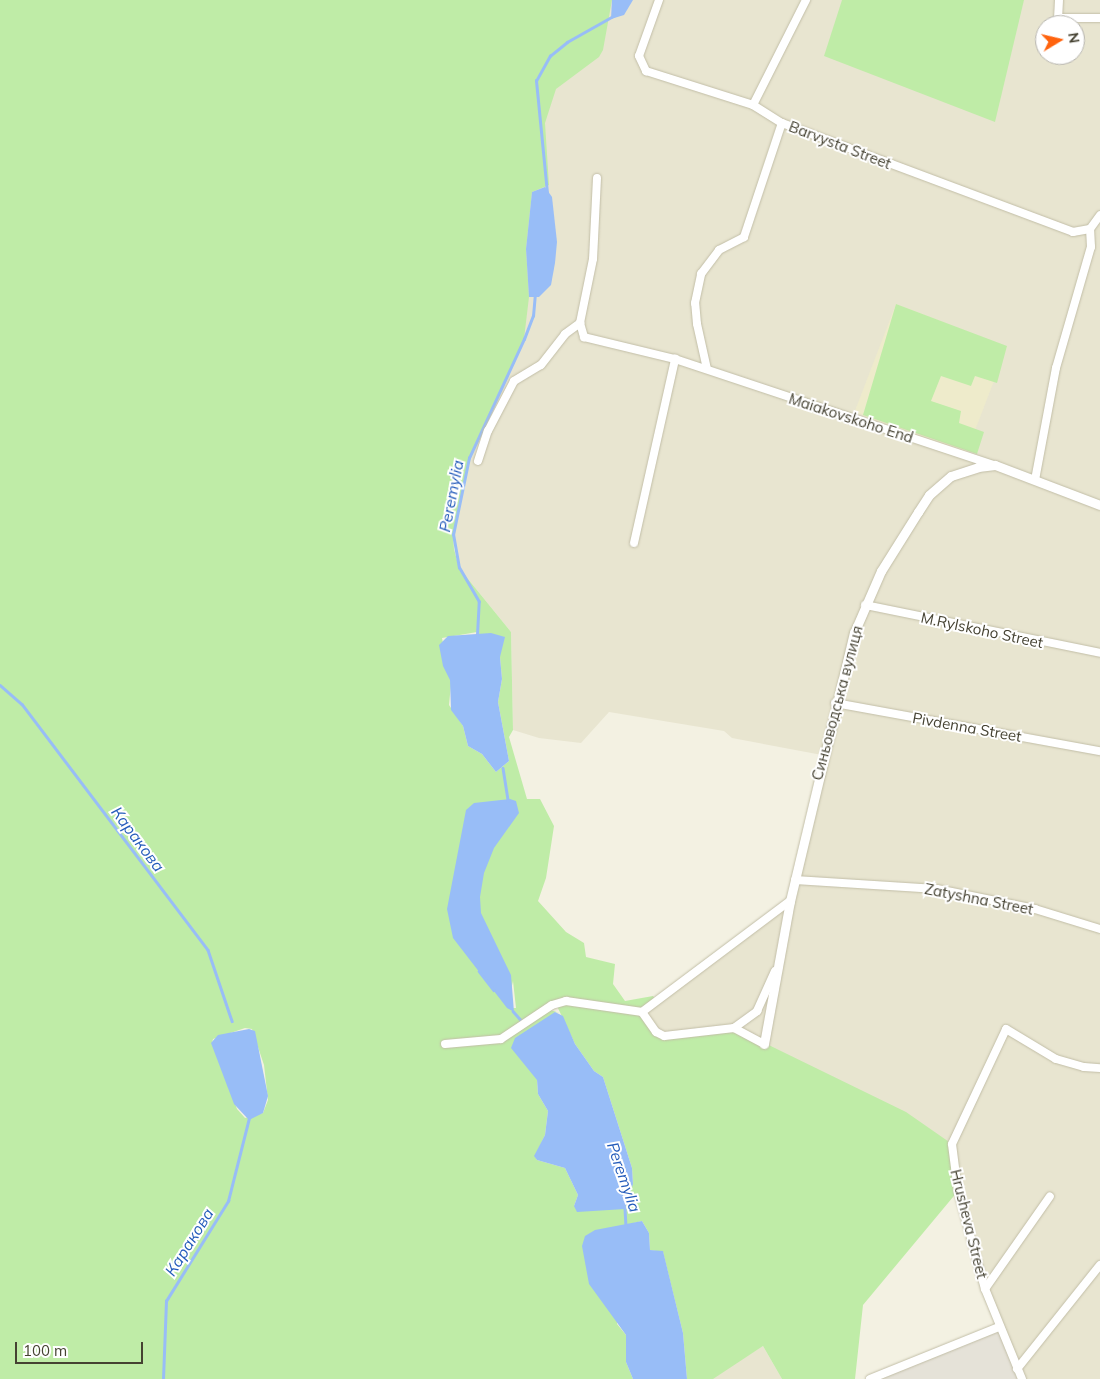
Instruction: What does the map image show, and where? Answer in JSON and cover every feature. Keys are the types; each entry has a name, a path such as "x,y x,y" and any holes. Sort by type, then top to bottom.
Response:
{"street":[{"name":"Barvysta Street","path":"659,0 639,56 646,71 753,105 782,123 1073,232 1090,229"},
{"path":"753,105 806,0"},
{"path":"1059,0 1058,18 1100,18"},
{"path":"707,369 697,324 695,303 701,274 719,250 744,238 782,123"},
{"path":"478,461 488,431 514,381 541,365 565,334 580,323 593,259 597,178"},
{"path":"1035,480 1056,368 1090,247 1090,229 1100,215"},
{"name":"Maiakovskoho End","path":"580,323 584,337 674,358 995,466"},
{"path":"634,543 674,358"},
{"name":"Синьоводська вулиця","path":"778,962 757,1011 734,1028 764,1044 790,901 835,704 865,605 881,571 929,495 951,476 978,467 995,466 1100,505"},
{"name":"M.Rylskoho Street","path":"865,605 1100,653"},
{"name":"Pivdenna Street","path":"835,704 1100,750"},
{"name":"Zatyshna Street","path":"795,880 937,889 1035,909 1100,929"},
{"path":"642,1012 790,901"},
{"path":"445,1044 501,1039 552,1005 566,1002 642,1012 661,1035 734,1028"},
{"name":"Hrusheva Street","path":"1022,1379 999,1327 985,1289 958,1191 952,1144 1002,1032 1011,1029 1068,1063 1100,1068"},
{"path":"985,1289 1050,1196"},
{"path":"1017,1370 1100,1265"},
{"path":"870,1379 999,1327"}],"shaded area":[{"path":"584,0 1100,0 1100,1379 1022,1379 999,1327 958,1191 664,1036 642,1012 790,901 822,755 732,738 724,731 609,712 581,743 539,738 513,730 511,632 459,568 453,535 469,458 524,339 503,95"},
{"path":"896,304 1007,347 966,455 854,412"},
{"path":"999,1327 1022,1379 870,1379"},
{"path":"763,1346 782,1379 713,1379 712,1377"}],"green space":[{"path":"0,0 612,0 603,50 599,57 556,89 545,123 549,185 532,192 526,249 529,297 524,339 469,458 453,535 454,549 459,568 511,632 513,730 509,737 527,799 540,799 554,826 546,878 538,901 566,932 584,943 586,957 615,964 613,984 625,1001 653,996 657,1001 643,1012 658,1034 734,1028 906,1112 952,1144 958,1191 863,1305 855,1379 782,1379 763,1346 713,1379 687,1379 683,1333 663,1252 650,1250 649,1233 642,1221 626,1225 617,1324 626,1335 626,1362 633,1379 0,1379","holes":["477,632 500,657 502,679 498,702 509,761 496,772 482,754 468,746 463,726 449,705 451,684 442,638","513,981 516,1008 507,1008","556,1004 575,1044 594,1071 603,1077 632,1168 633,1184 574,1206 578,1195 565,1168 537,1160 535,1156 545,1135 548,1111 538,1094 537,1081 555,1012 560,1013 547,1009","245,1028 252,1029 264,1065 268,1100 263,1113 245,1118 237,1109 212,1043 213,1039"]},
{"path":"842,0 1024,0 995,122 824,56"},
{"path":"896,304 1007,346 997,383 975,376 971,386 941,376 931,401 961,411 959,423 984,432 977,454 863,415"}],"water":[{"path":"612,0 633,0 624,15 611,19"},
{"path":"545,187 552,197 557,242 555,263 551,285 539,297 529,297 526,249 532,192"},
{"path":"491,633 505,637 500,657 502,679 498,702 509,761 496,772 482,754 468,746 463,726 451,710 450,680 443,666 439,645 448,636"},
{"path":"510,799 516,801 519,813 494,848 484,873 480,897 481,913 511,975 514,1012 507,1008 453,938 447,909 466,810 474,803"},
{"path":"555,1012 563,1016 575,1044 594,1071 603,1077 632,1168 633,1184 625,1209 577,1212 574,1206 578,1195 565,1168 537,1160 534,1156 545,1135 548,1111 538,1094 537,1080 511,1048 515,1038"},
{"path":"249,1029 255,1031 268,1096 263,1113 249,1120 234,1104 211,1043 218,1035"},
{"path":"642,1221 649,1233 650,1250 663,1251 683,1333 687,1379 633,1379 626,1362 626,1335 589,1284 582,1246 585,1236 595,1230"}],"waterway":[{"name":"Peremylia","path":"547,193 536,81 550,56 567,42 615,15"},
{"name":"Peremylia","path":"477,635 479,602 459,568 453,535 469,458 524,339 533,316 535,295"},
{"name":"Каракова","path":"0,685 22,704 208,950 232,1021"},
{"name":"Peremylia","path":"503,768 508,801"},
{"name":"Peremylia","path":"479,971 494,990"},
{"name":"Peremylia","path":"513,1011 520,1019"},
{"name":"Каракова","path":"163,1379 166,1301 228,1201 249,1118"},
{"name":"Peremylia","path":"625,1208 626,1227"}]}
